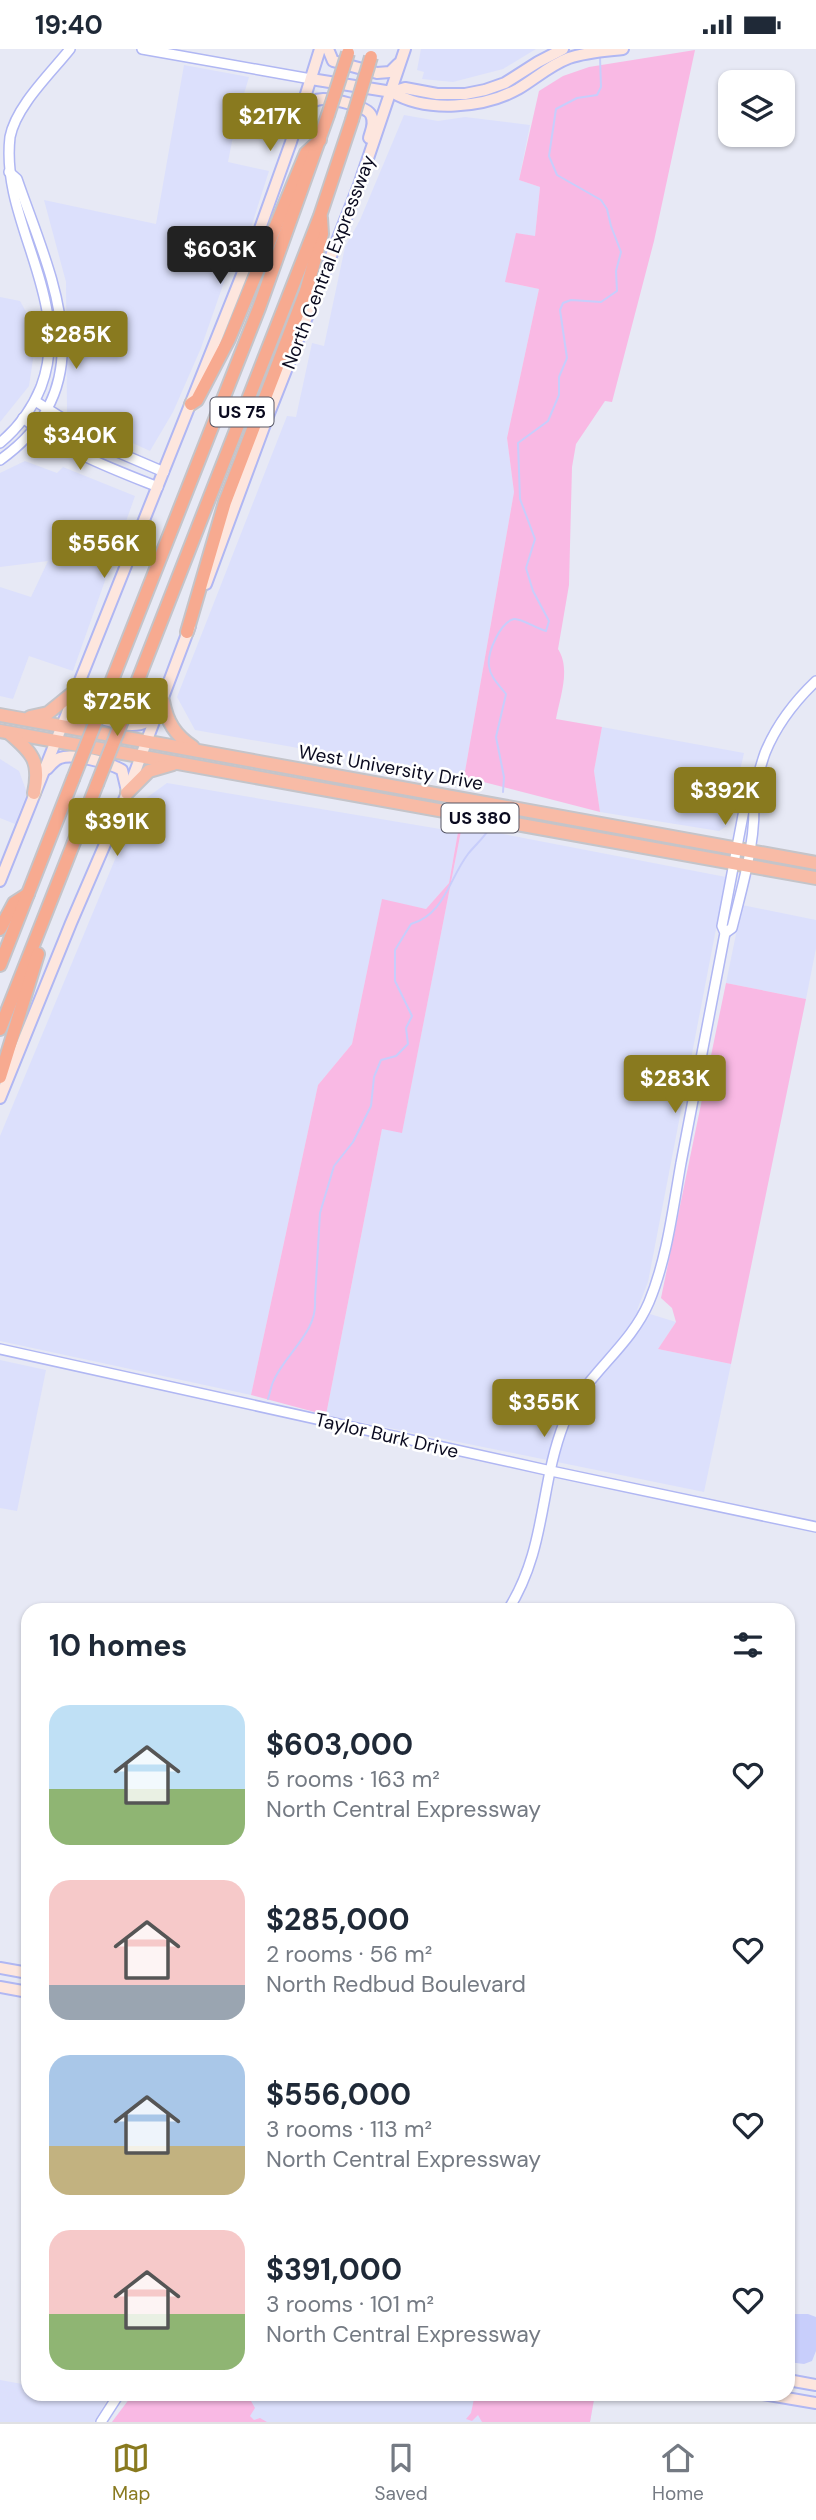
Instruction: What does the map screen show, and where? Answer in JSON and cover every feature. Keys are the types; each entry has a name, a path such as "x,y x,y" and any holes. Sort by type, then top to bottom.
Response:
{"highway":[{"name":"US 75","path":"0,965 259,309 349,51"},
{"name":"US 75","path":"0,1029 320,216 372,53"},
{"path":"191,404 197,400 224,350 306,153 320,139"},
{"path":"187,632 225,502 306,291 322,234 320,216"},
{"path":"22,719 48,713 74,692"},
{"path":"163,701 172,728 197,750"},
{"name":"West University Drive","path":"0,715 816,863"},
{"path":"4,732 26,748 34,761 37,780 34,793"},
{"name":"West University Drive","path":"4,732 816,878"},
{"path":"127,793 149,771 179,763"},
{"path":"286,783 288,767"},
{"path":"0,1077 66,862"},
{"path":"0,929 14,903 28,894"}],"main road":[{"path":"0,881 264,219 320,49"},
{"path":"328,49 333,61 377,73 390,72 401,61"},
{"name":"North Central Expressway","path":"0,1098 148,741 268,416 356,194 405,49"},
{"path":"311,79 392,92 402,98 444,105 469,104 489,95 538,62 563,49"},
{"path":"489,95 516,90 561,61 623,49"},
{"path":"302,108 311,101 324,99 362,107 370,113 372,128 354,179 356,194"},
{"path":"74,692 88,715 134,725 148,722 163,701"},
{"path":"41,777 52,764 63,757 109,764 124,773 127,793"},
{"path":"0,1968 21,1972"},
{"path":"0,1987 21,1990"},
{"path":"795,2381 816,2385"},
{"path":"795,2399 816,2403"}],"street":[{"path":"0,443 35,401 47,366 49,325 8,183 8,149 20,111 70,49"},
{"path":"142,49 311,79"},
{"path":"0,460 35,428 48,408 63,361 62,321 47,267 17,179 9,172"},
{"path":"35,401 125,456 164,472"},
{"path":"23,418 77,454 158,487"},
{"path":"77,454 87,435"},
{"path":"512,1603 530,1566 538,1542 551,1471 564,1425 575,1399 634,1329 649,1303 657,1279 725,933 732,928 743,851 744,810 753,794 771,741 788,712 816,681"},
{"name":"Taylor Burk Drive","path":"0,1349 816,1527"},
{"path":"101,2422 114,2401"}],"shaded area":[{"path":"421,49 536,49 503,69 453,82 422,79 424,72 417,70"},
{"path":"695,50 654,241 612,402 605,401 576,444 572,467 569,585 558,649 564,665 564,674 556,719 602,727 594,771 600,812 464,777 514,492 507,438 539,289 505,282 516,233 535,236 540,187 519,180 539,91 563,76 589,67"},
{"path":"184,65 249,77 228,162 269,171 246,243 238,242 201,348 173,412 150,451 67,413 66,282 44,200 156,224"},
{"path":"404,115 438,121 465,117 530,125 519,180 540,187 535,236 506,282 539,289 507,438 514,492 464,777 195,730 177,697 287,416 296,417 312,343 324,346 345,247 360,220"},
{"path":"0,297 20,301 37,332 29,386 0,422"},
{"path":"25,461 57,473 63,467 135,496 73,671 29,656 13,699 0,696 0,587 31,597 48,561 0,567 0,473"},
{"path":"602,727 744,753 727,826 719,831 600,812 594,771"},
{"path":"0,759 19,771 27,793 15,824 0,818"},
{"path":"167,783 458,832 449,883 426,909 382,900 352,1044 318,1085 251,1395 0,1341 0,1136 138,804"},
{"path":"462,826 726,877 648,1282 637,1310 676,1322 658,1349 731,1364 704,1492 326,1415 382,1129 402,1132"},
{"path":"462,826 402,1133 382,1129 326,1415 251,1395 318,1085 352,1044 382,899 426,909 449,883 458,832"},
{"path":"742,905 816,920 816,948 806,999 726,983"},
{"path":"726,983 806,999 731,1364 658,1349 676,1322 672,1308 661,1298"},
{"path":"0,1360 46,1370 17,1511 0,1508"},
{"path":"795,2314 816,2317 816,2351 812,2361 804,2364 795,2363"},
{"path":"0,2380 21,2384 21,2401 106,2401 94,2422 0,2422"},
{"path":"128,2401 594,2401 590,2422 112,2422"},
{"path":"128,2401 251,2401 255,2408 250,2416 254,2420 260,2418 267,2422 112,2422"},
{"path":"474,2401 594,2401 590,2422 482,2422 478,2415 472,2421 466,2419 471,2413"}],"waterway":[{"path":"503,792 504,777 496,737 506,694 491,674 490,654 499,632 509,621 517,619 546,631 549,621 533,591 526,568 535,539 520,499 518,443 548,421 559,395 559,377 567,358 560,310 563,303 571,300 601,302 617,291 616,271 621,252 607,209 601,200 557,175 549,156 556,109 577,98 597,95 601,87 600,57"},
{"path":"268,1399 278,1372 306,1333 315,1311 320,1213 334,1166 353,1142 371,1106 374,1077 381,1060 396,1056 408,1044 406,1028 412,1016 395,981 395,950 411,924 431,913 439,904 461,864 489,829"}]}
